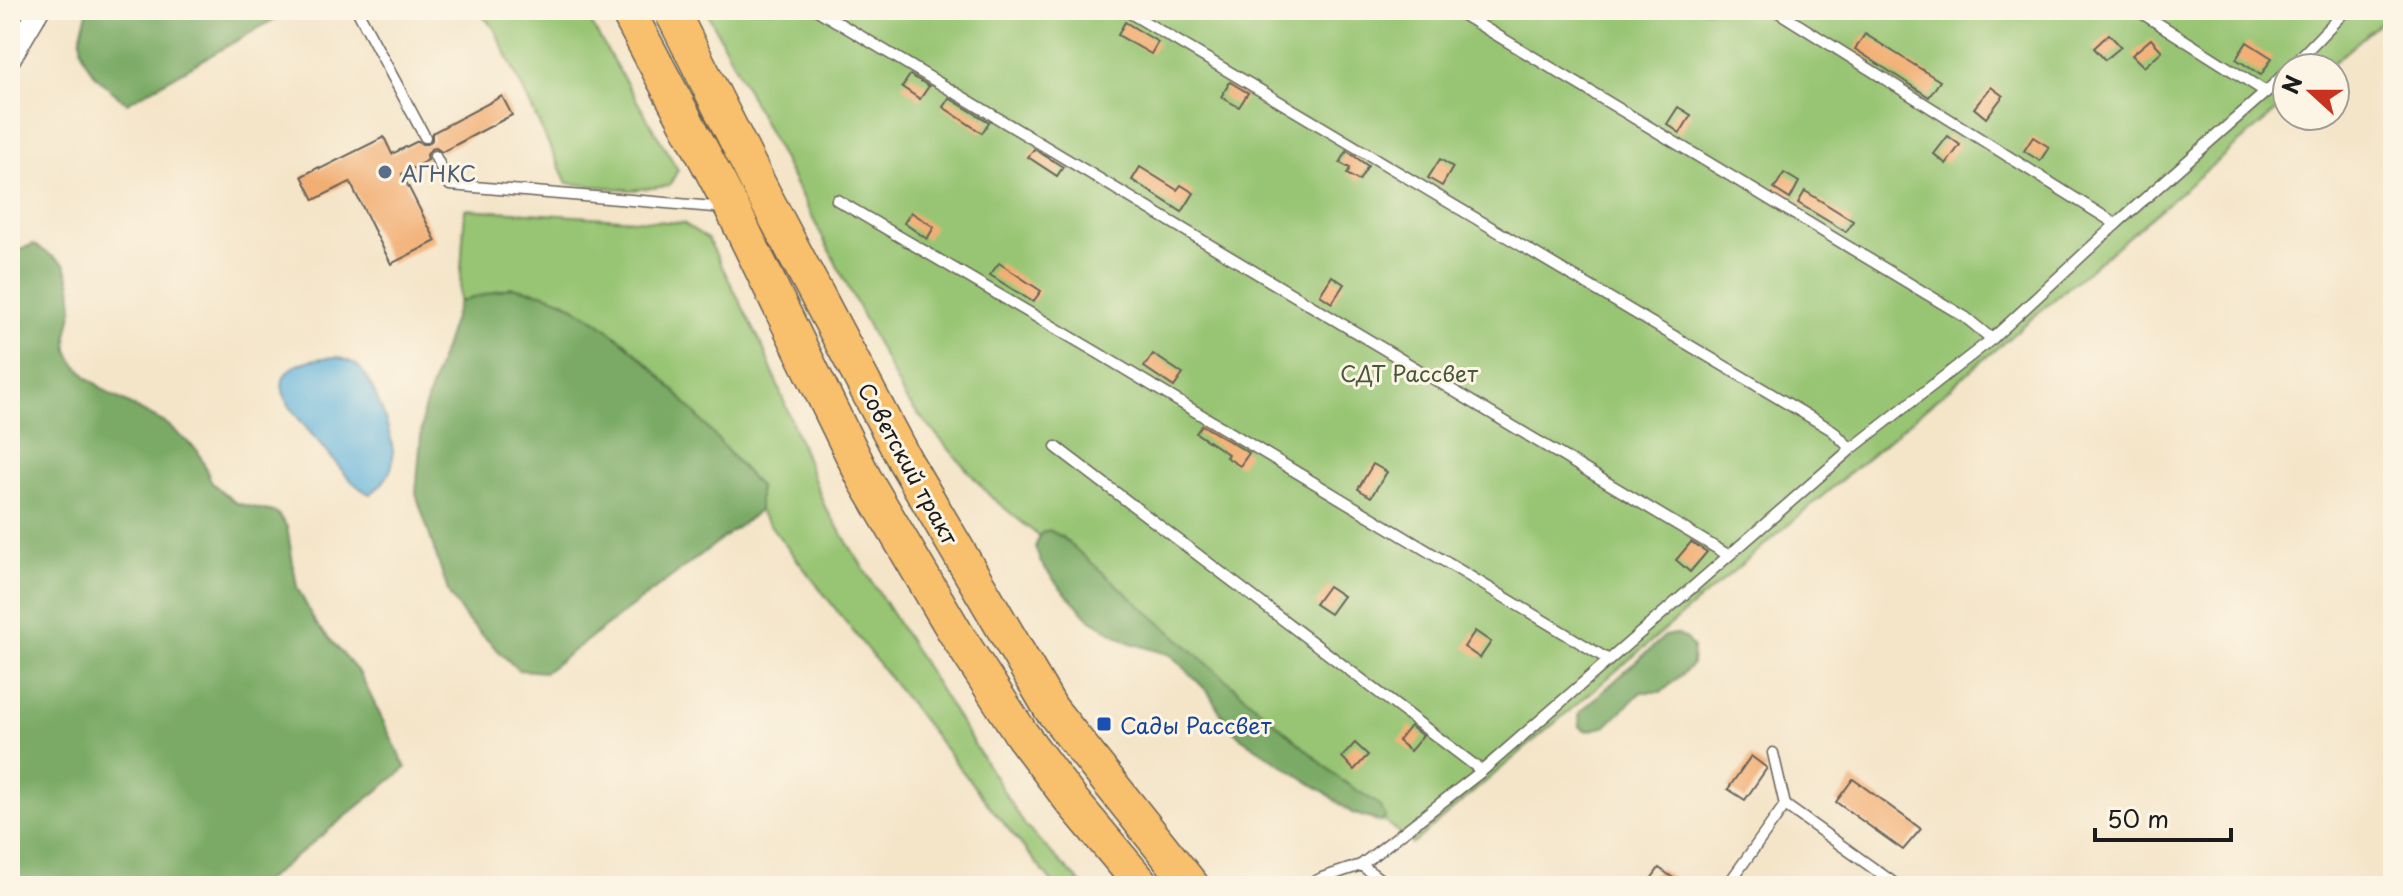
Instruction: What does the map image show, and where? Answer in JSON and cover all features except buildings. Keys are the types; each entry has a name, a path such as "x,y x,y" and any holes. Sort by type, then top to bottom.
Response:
{"highway":[{"name":"Советский тракт","path":"627,10 732,208 864,478 955,632 1038,756 1143,886"},
{"name":"Советский тракт","path":"671,10 764,195 905,461 1051,709 1192,886"}],"street":[{"path":"10,59 39,10"}],"lane":[{"path":"357,10 425,137"},
{"path":"817,10 1728,555"},
{"path":"1125,10 1832,430 1851,449"},
{"path":"1455,10 1952,309 1992,339"},
{"path":"1775,10 2116,224"},
{"path":"2137,10 2266,92"},
{"path":"2305,52 2346,10"},
{"path":"1307,886 1361,865 1482,771 1851,449 1992,339 2271,87"},
{"path":"435,156 450,185 732,208"},
{"path":"837,200 1609,660"},
{"path":"1056,447 1482,771"},
{"path":"1773,753 1785,805 1898,886"},
{"path":"1727,886 1785,805"},
{"path":"1361,865 1389,886"}],"green space":[{"path":"88,10 286,10 127,103 95,75 84,57 81,36"},
{"path":"462,10 583,10 678,170 669,186 631,190 567,183 494,28 480,13"},
{"name":"СДТ Рассвет","path":"706,10 2393,10 2346,52 2271,52 2271,116 1412,844 990,496 906,400"},
{"path":"465,209 683,223 708,239 762,345 825,507 1026,827 1084,886 1055,886 759,511 759,487 624,341 563,300 512,287 459,302"},
{"path":"34,244 65,265 73,308 67,336 68,350 87,377 110,394 167,424 198,451 212,483 236,503 277,513 287,527 297,587 315,622 360,674 406,768 259,886 10,886 10,254"},
{"path":"512,287 559,299 594,319 620,339 670,386 759,487 759,511 545,672 518,670 467,620 449,594 416,494 423,413 459,302"},
{"path":"1049,530 1062,537 1340,779 1378,804 1386,817 1381,822 1352,813 1242,739 1228,725 1208,692 1171,655 1128,642 1091,620 1041,563 1035,547 1041,533"},
{"path":"1676,634 1693,647 1692,665 1662,692 1641,692 1606,726 1587,731 1580,727 1579,713 1665,636"}],"water":[{"path":"337,357 355,364 362,371 375,393 390,436 391,468 383,483 370,494 350,479 304,426 283,390 283,380 294,366 315,359"}],"place":[{"name":"АГНКС","path":"385,172"},
{"name":"Сады Рассвет","path":"1104,724"}]}
